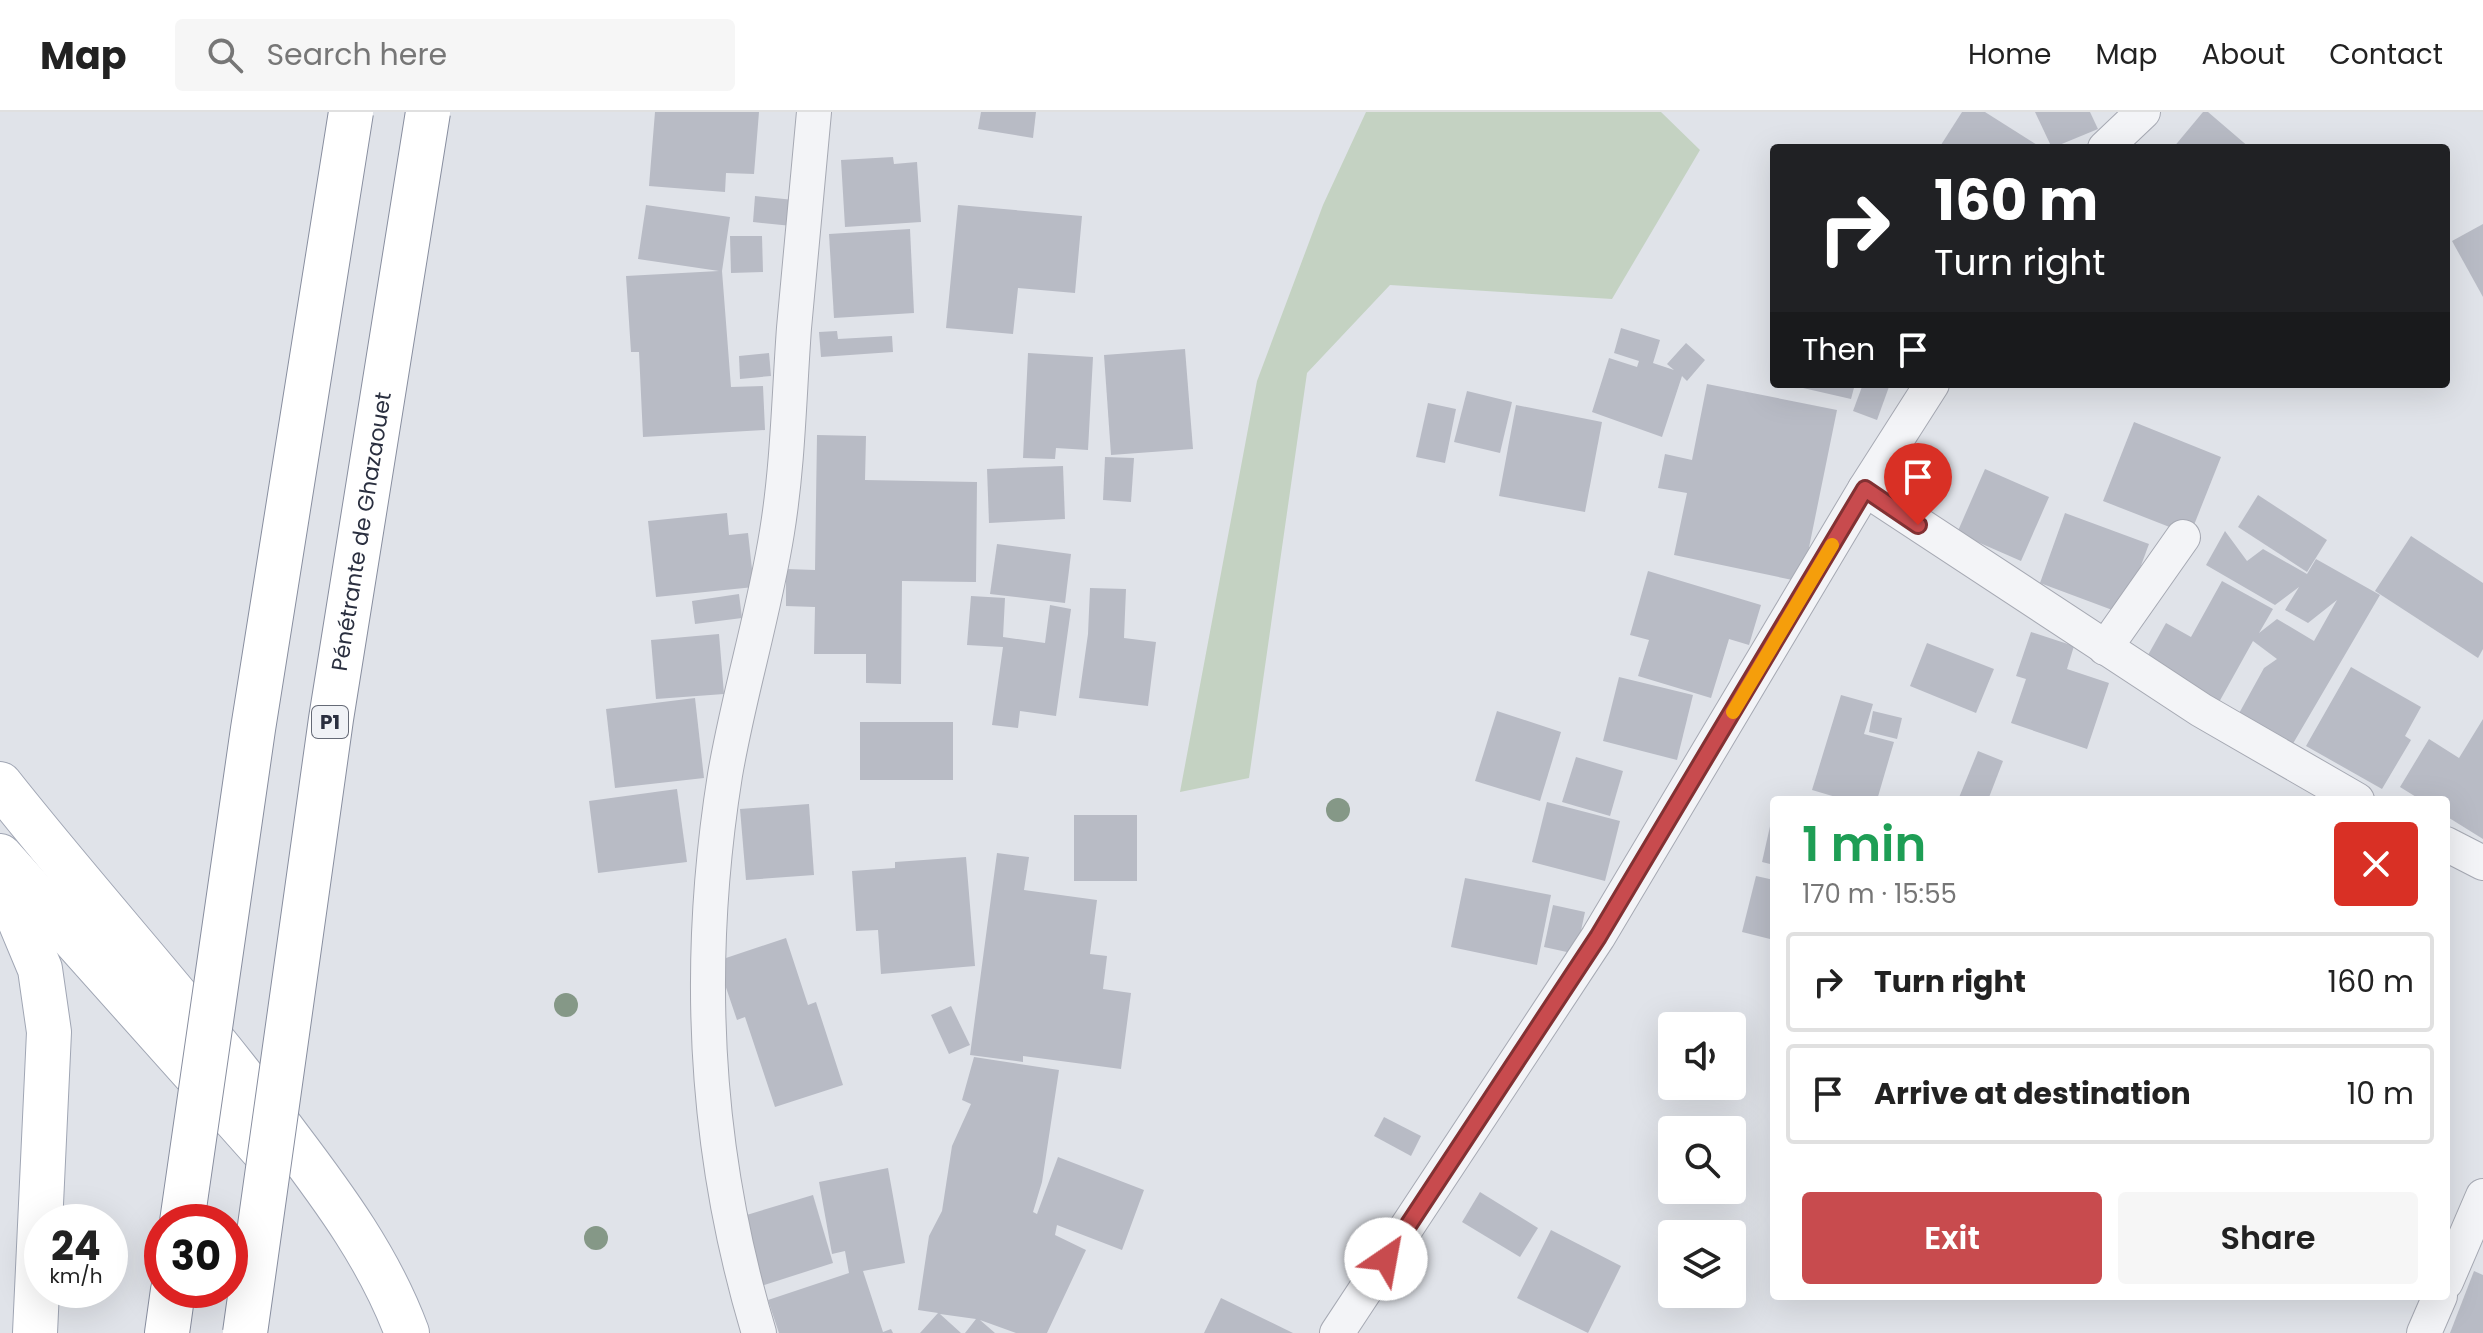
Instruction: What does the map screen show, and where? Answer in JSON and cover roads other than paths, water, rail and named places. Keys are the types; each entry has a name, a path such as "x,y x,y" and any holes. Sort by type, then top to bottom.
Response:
{"main road":[{"path":"185,1204 250,745 351,112"},
{"name":"Pénétrante de Ghazaouet","path":"245,1333 331,719 428,112"},
{"path":"0,784 170,985 259,1097 370,1253 396,1301 407,1332"},
{"path":"0,856 219,1098 282,1172 372,1293 407,1332"},
{"path":"0,873 40,969 49,1032 35,1333"},
{"path":"167,1333 170,1308"}],"street":[{"path":"759,1333 739,1268 717,1155 708,1049 709,922 725,775 761,618 785,471 814,112"},
{"path":"2109,144 2143,112"},
{"path":"1337,1333 1598,937 1865,489 1929,388"},
{"path":"1865,489 2201,710 2350,796"},
{"path":"2105,648 2183,537"},
{"path":"2450,846 2483,863"},
{"path":"2450,1273 2483,1196"},
{"path":"2424,1333 2438,1300"}]}
